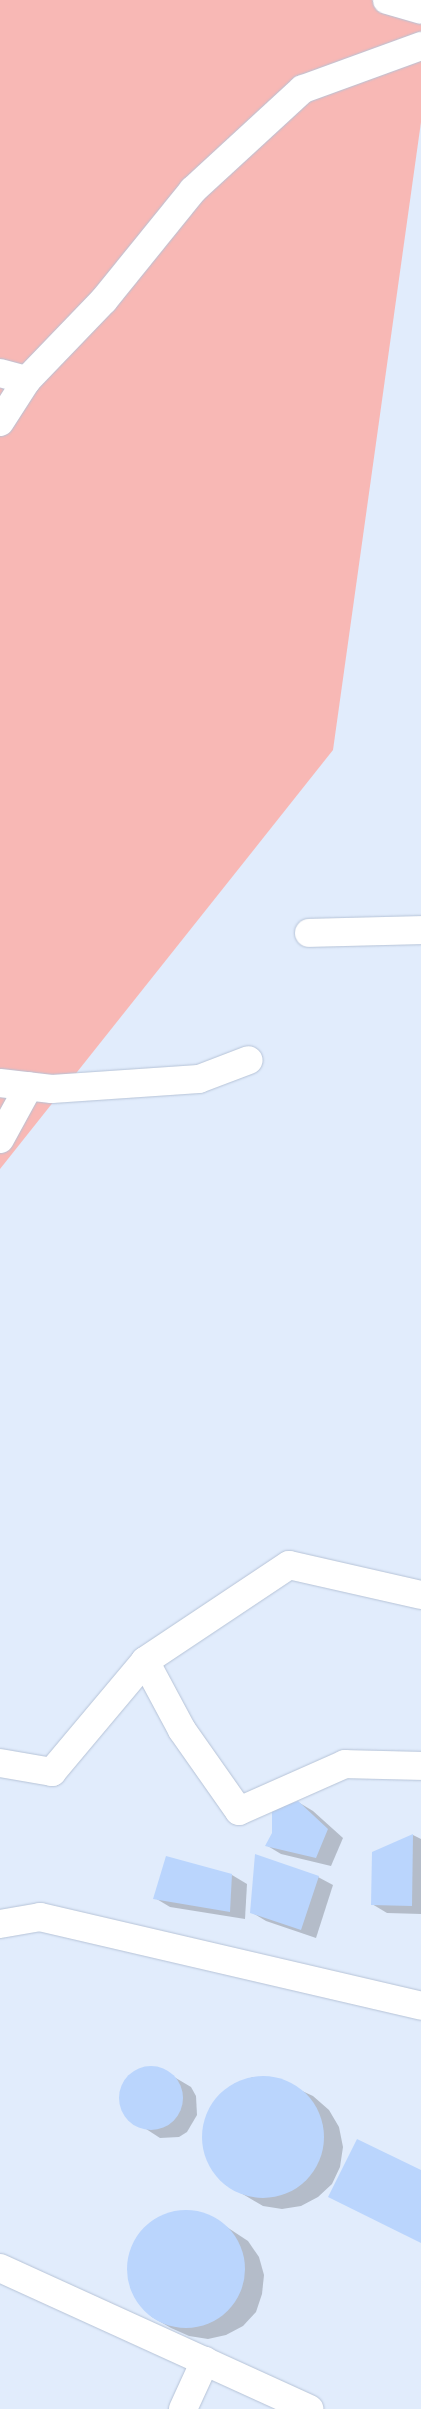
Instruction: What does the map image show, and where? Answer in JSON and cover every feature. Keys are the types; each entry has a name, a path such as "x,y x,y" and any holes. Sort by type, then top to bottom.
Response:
{"street":[{"path":"387,0 421,10"},
{"path":"0,422 27,380 104,300 193,190 303,89 421,46"},
{"path":"0,373 27,380"},
{"path":"309,933 421,930"},
{"path":"0,1083 52,1089 199,1079 249,1060"},
{"path":"0,1138 29,1086"},
{"path":"0,1763 52,1772 145,1661 289,1565 421,1595"},
{"path":"145,1661 182,1730 239,1812 346,1764 421,1766"},
{"path":"0,1924 40,1918 421,2006"},
{"path":"0,2268 309,2409"},
{"path":"184,2409 205,2361"}],"shaded area":[{"path":"0,0 421,0 421,122 333,750 0,1169"}],"building":[{"path":"298,1801 328,1829 316,1858 265,1846 272,1833 272,1810"},
{"path":"413,1834 412,1906 371,1905 372,1852"},
{"path":"255,1854 319,1876 301,1930 250,1913"},
{"path":"166,1856 232,1874 230,1912 153,1899"},
{"path":"145,2066 157,2066 174,2075 181,2086 183,2098 181,2110 174,2121 157,2130 145,2130 133,2125 124,2116 119,2104 119,2092 124,2080 133,2071"},
{"path":"263,2076 275,2077 286,2081 297,2086 306,2094 314,2103 319,2114 323,2125 323,2149 319,2160 314,2171 306,2180 297,2188 286,2193 275,2197 263,2198 251,2197 240,2193 229,2188 220,2180 212,2171 207,2160 203,2149 202,2137 203,2125 207,2114 212,2103 220,2094 229,2086 240,2081 251,2077"},
{"path":"357,2139 421,2170 421,2243 328,2197"},
{"path":"186,2210 198,2211 209,2215 228,2227 240,2246 244,2257 244,2281 240,2292 228,2311 209,2323 198,2327 186,2328 174,2327 163,2323 144,2311 132,2292 128,2281 127,2269 128,2257 132,2246 144,2227 163,2215 174,2211"}]}
